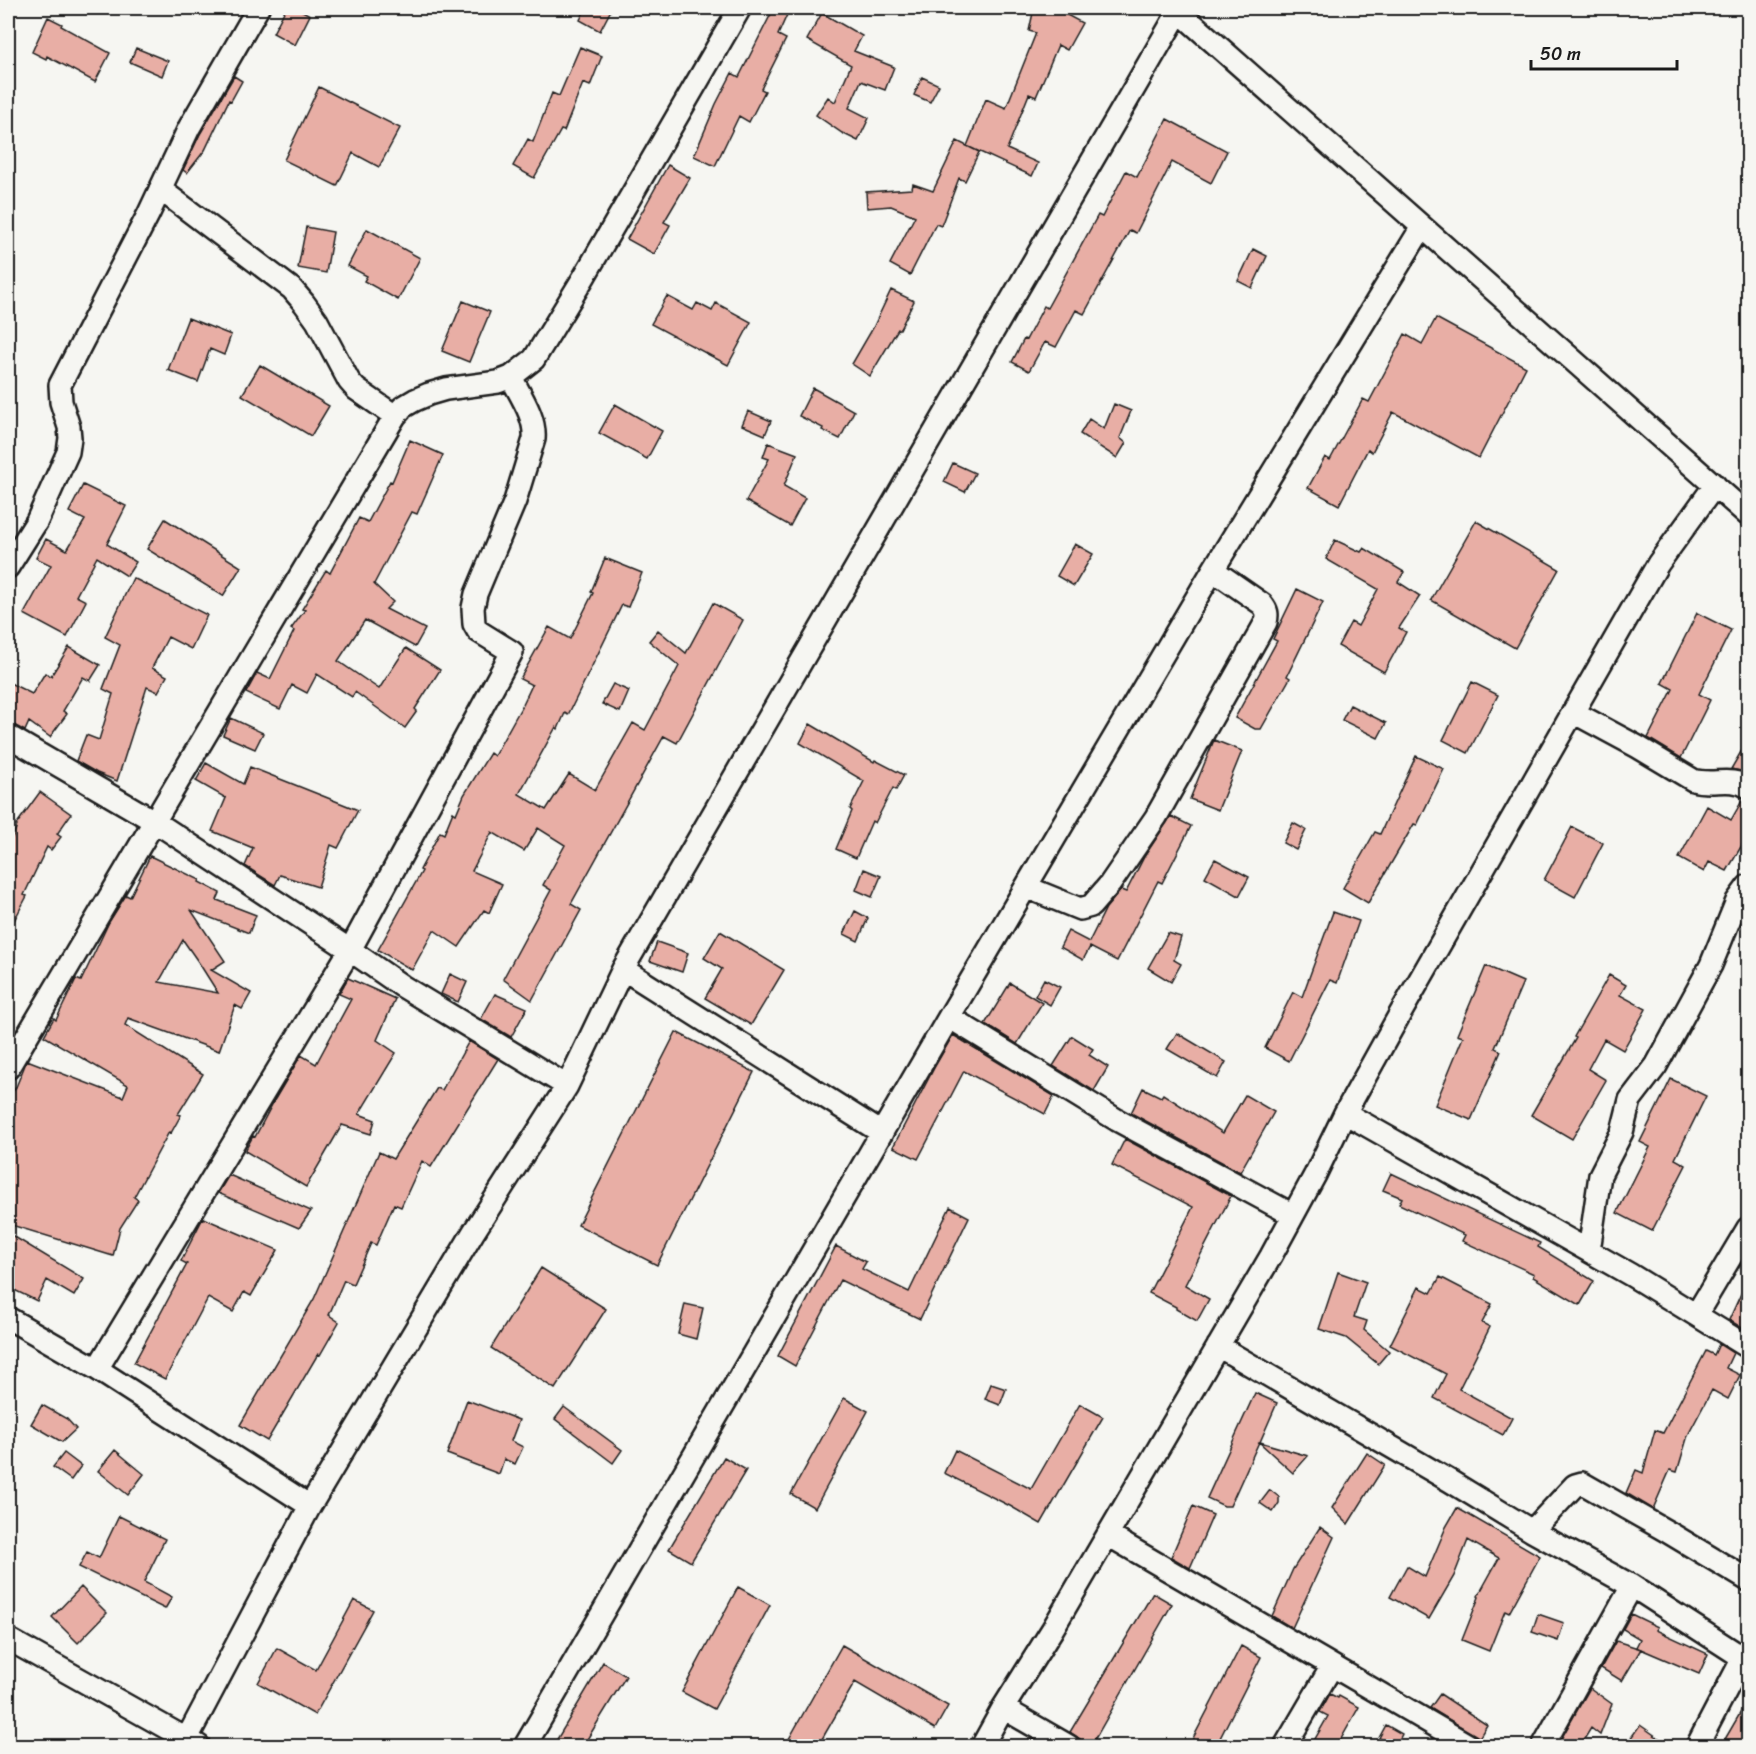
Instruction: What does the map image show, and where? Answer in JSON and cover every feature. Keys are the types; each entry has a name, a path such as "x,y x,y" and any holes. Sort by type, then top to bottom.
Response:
{"street":[{"path":"8,567 37,521 68,452 69,427 59,394 60,385 189,128 258,8"},
{"path":"8,1068 395,416 403,407 429,394 446,389 498,382 511,376 534,359 740,8"},
{"path":"8,1639 190,1744 310,1506 473,1233 567,1086 623,969 1177,9 1749,515"},
{"path":"160,189 292,289 317,321 349,381 356,389 395,416"},
{"path":"525,1746 949,1017 1213,570 1422,228"},
{"path":"97,1369 350,950 512,652 478,631 473,616 476,594 515,501 534,439 535,431 531,418 511,376"},
{"path":"981,1746 1052,1630 1218,1346 1293,1215 1345,1113 1400,1014 1658,564 1715,485"},
{"path":"1026,887 1080,909 1087,908 1110,884 1156,817 1266,622 1266,608 1262,604 1213,570"},
{"path":"1573,711 1693,780 1701,783 1739,782 1749,787"},
{"path":"8,736 154,821 402,986 567,1086"},
{"path":"1588,1251 1600,1175 1622,1132 1630,1100 1656,1066 1712,965 1737,901 1749,886"},
{"path":"623,969 882,1133"},
{"path":"949,1017 1117,1120 1293,1215"},
{"path":"1345,1113 1588,1251 1749,1347"},
{"path":"1696,1315 1749,1228"},
{"path":"8,1318 97,1369 310,1506"},
{"path":"1218,1346 1532,1531 1632,1586 1746,1659 1698,1746"},
{"path":"1532,1531 1575,1485 1582,1483 1749,1580"},
{"path":"1108,1535 1470,1746"},
{"path":"1543,1746 1632,1586"},
{"path":"1285,1746 1332,1666"},
{"path":"1003,1708 1069,1746"}],"building":[{"path":"286,8 297,8 310,15 295,45 273,33"},
{"path":"586,8 612,8 600,31 580,20"},
{"path":"774,8 790,8 778,35 786,39 761,89 765,91 749,122 739,116 715,166 694,156 732,73 739,77"},
{"path":"1034,8 1054,8 1082,23 1067,50 1058,45 1036,97 1029,94 1007,149 1038,163 1032,176 967,146 986,99 1006,108 1036,33 1029,31"},
{"path":"822,13 862,36 854,51 894,67 885,90 861,81 849,108 869,118 858,141 816,115 828,97 835,102 851,65 807,40"},
{"path":"48,17 110,53 95,82 47,56 46,59 32,52"},
{"path":"580,47 602,56 590,86 583,83 564,131 561,130 534,178 513,166 528,139 533,142 552,93 559,96"},
{"path":"136,48 168,61 162,76 130,62"},
{"path":"234,76 242,81 231,101 229,100 205,150 187,173 183,170 200,134"},
{"path":"922,77 939,85 930,102 914,95"},
{"path":"319,87 400,128 379,167 353,153 337,186 284,160"},
{"path":"1167,119 1227,151 1211,183 1172,162 1136,233 1130,230 1084,314 1076,310 1056,347 1045,342 1029,371 1012,362 1044,306 1047,308 1098,215 1102,217 1126,171 1137,177"},
{"path":"957,141 979,152 965,181 959,178 941,226 936,224 910,275 890,264 915,216 891,206 867,208 866,192 912,189 913,184 933,191"},
{"path":"668,165 690,178 664,222 670,225 654,254 627,239"},
{"path":"306,227 333,232 326,273 298,268"},
{"path":"367,229 420,258 398,300 364,281 367,276 348,266"},
{"path":"1253,249 1267,256 1252,288 1238,281"},
{"path":"891,290 914,301 900,329 870,376 852,364"},
{"path":"667,296 693,310 697,303 712,311 716,303 751,322 728,365 651,324"},
{"path":"463,301 490,312 469,362 442,351"},
{"path":"188,318 231,335 224,355 210,349 198,382 168,370"},
{"path":"1436,318 1526,367 1479,458 1393,412 1372,452 1368,449 1339,505 1308,488 1325,457 1330,460 1363,399 1369,402 1405,334 1422,344"},
{"path":"260,365 329,406 311,436 242,395"},
{"path":"813,388 854,411 840,439 799,416"},
{"path":"615,404 662,431 647,459 599,433"},
{"path":"1114,404 1131,411 1120,438 1126,443 1117,458 1080,434 1089,419 1104,429"},
{"path":"748,411 771,421 765,435 742,425"},
{"path":"410,440 443,455 417,514 412,512 374,584 393,602 386,609 425,629 415,647 365,620 338,661 379,689 406,648 440,670 415,709 417,711 405,728 355,692 352,697 317,674 307,693 292,685 280,709 246,693 257,673 270,679 294,631 291,629 305,610 302,609 326,570 330,573 359,518 368,522 390,481 392,482"},
{"path":"768,443 797,454 784,486 805,498 790,526 746,501 769,459 763,457"},
{"path":"953,463 975,473 965,492 944,482"},
{"path":"83,485 126,506 107,544 136,562 127,576 97,557 76,596 86,601 67,637 24,614 51,565 36,558 46,539 67,550 85,520 69,512"},
{"path":"165,519 241,567 223,596 147,549"},
{"path":"1476,521 1559,569 1515,648 1431,600"},
{"path":"1335,540 1361,552 1364,548 1404,572 1398,582 1420,596 1399,628 1406,632 1384,672 1338,646 1351,622 1358,626 1378,589 1326,559"},
{"path":"1075,544 1093,554 1074,586 1057,576"},
{"path":"605,558 642,573 628,607 622,605 568,715 565,713 558,729 556,727 519,794 546,810 569,774 595,790 633,723 645,730 679,666 649,641 658,630 686,653 713,603 743,620 677,743 664,736 571,904 581,910 532,1000 503,979 551,890 543,885 565,845 538,828 524,851 492,832 472,871 502,884 489,913 484,910 459,947 434,930 412,970 378,950 422,871 420,870 440,832 444,834 453,812 456,814 464,795 490,753 494,756 523,704 532,685 520,679 549,627 570,639 593,593 591,592"},
{"path":"133,578 207,615 191,649 168,637 152,668 167,676 158,692 147,687 117,781 76,761 86,735 99,740 113,694 103,689 120,645 105,637"},
{"path":"1297,589 1323,602 1287,676 1290,678 1261,729 1255,729 1235,718 1277,641 1273,639"},
{"path":"1697,613 1731,630 1699,694 1710,700 1681,758 1648,738 1673,689 1662,683"},
{"path":"69,647 100,665 90,681 83,677 63,711 67,714 50,737 29,722 25,731 8,722 8,682 32,694 45,673 51,676"},
{"path":"1472,682 1498,695 1468,753 1443,740"},
{"path":"613,684 629,691 620,712 602,704"},
{"path":"1350,705 1386,723 1378,738 1342,720"},
{"path":"231,718 263,733 255,749 223,735"},
{"path":"810,724 874,762 875,760 904,775 896,790 893,788 875,823 872,821 856,858 836,849 852,811 850,809 864,781 800,743"},
{"path":"1749,738 1749,773 1731,769"},
{"path":"1214,740 1242,751 1218,810 1190,799"},
{"path":"1416,756 1444,769 1417,825 1414,824 1368,903 1343,888 1375,832 1380,834"},
{"path":"206,763 243,784 250,767 358,810 338,848 331,845 318,887 280,875 275,885 245,866 253,848 212,831 226,798 196,781"},
{"path":"40,792 71,814 57,834 61,837 51,850 47,847 24,895 27,896 8,932 8,847 16,825"},
{"path":"1743,799 1749,800 1749,833 1727,871 1709,862 1704,872 1679,858 1707,806 1731,820"},
{"path":"1171,816 1191,826 1162,883 1158,881 1117,961 1090,947 1083,960 1060,947 1068,931 1089,942 1106,908 1121,890 1126,892 1144,857"},
{"path":"1293,823 1306,830 1296,850 1283,843"},
{"path":"1572,827 1603,843 1575,897 1544,880"},
{"path":"150,856 200,880 199,882 220,893 217,900 256,915 249,933 191,910 225,961 211,970 251,993 242,1009 235,1005 219,1051 128,1018 125,1025 203,1074 178,1114 181,1115 171,1133 169,1132 134,1197 138,1200 120,1228 113,1256 8,1224 8,1099 16,1087 27,1060 123,1097 128,1085 44,1036 54,1018 56,1020 76,979 81,981 109,922 126,895 130,897","holes":["183,940 218,993 159,982"]},
{"path":"1215,859 1249,877 1239,896 1205,877"},
{"path":"864,869 881,876 872,897 856,890"},
{"path":"855,911 868,918 858,941 844,934"},
{"path":"1333,912 1359,921 1337,983 1330,980 1289,1061 1265,1048 1293,992 1302,997"},
{"path":"720,931 784,970 751,1025 705,998 722,969 704,958"},
{"path":"1168,933 1181,937 1174,960 1181,964 1171,982 1148,968"},
{"path":"657,942 688,953 682,972 650,961"},
{"path":"1486,966 1523,982 1495,1048 1501,1051 1471,1120 1435,1105 1463,1037 1457,1035"},
{"path":"450,974 467,982 458,1002 441,994"},
{"path":"1609,975 1626,985 1620,995 1646,1009 1623,1050 1604,1039 1588,1069 1606,1080 1572,1139 1531,1115 1576,1038 1574,1037"},
{"path":"348,978 395,999 377,1040 396,1053 359,1114 375,1120 371,1134 342,1125 306,1187 245,1151 301,1055 316,1064 351,999 339,994"},
{"path":"1044,979 1060,987 1050,1005 1035,996"},
{"path":"1010,983 1042,1003 1017,1044 985,1024"},
{"path":"495,994 527,1008 511,1037 481,1019"},
{"path":"676,1032 754,1072 657,1265 578,1225"},
{"path":"1177,1033 1226,1062 1217,1078 1167,1049"},
{"path":"953,1035 1054,1096 1045,1114 964,1071 918,1159 893,1147"},
{"path":"1072,1036 1093,1049 1089,1055 1108,1067 1094,1091 1053,1066"},
{"path":"469,1041 498,1059 431,1167 422,1161 401,1207 394,1204 376,1245 371,1243 353,1284 344,1280 329,1315 339,1322 267,1441 240,1425 314,1299 379,1152 393,1159 437,1088 442,1090"},
{"path":"1671,1079 1706,1096 1675,1159 1686,1165 1652,1231 1617,1213 1650,1147 1640,1142"},
{"path":"1143,1088 1161,1097 1163,1094 1223,1133 1245,1095 1274,1112 1240,1172 1131,1113"},
{"path":"1125,1139 1231,1196 1185,1285 1209,1299 1197,1321 1149,1293 1193,1207 1112,1165"},
{"path":"1391,1173 1540,1243 1538,1247 1594,1281 1580,1305 1533,1277 1534,1274 1462,1241 1465,1235 1399,1204 1402,1198 1383,1190"},
{"path":"229,1175 311,1211 299,1228 218,1193"},
{"path":"950,1207 969,1217 920,1319 840,1280 795,1366 778,1356 836,1246 866,1262 862,1269 909,1292"},
{"path":"203,1218 278,1250 251,1296 244,1292 233,1312 208,1298 165,1379 134,1363 187,1264 181,1261"},
{"path":"8,1233 84,1279 74,1296 47,1280 37,1301 8,1287"},
{"path":"541,1268 606,1309 555,1389 491,1348"},
{"path":"1338,1272 1366,1282 1354,1317 1367,1321 1364,1330 1389,1351 1378,1364 1346,1338 1319,1329"},
{"path":"1749,1276 1749,1332 1729,1320"},
{"path":"1440,1277 1492,1304 1482,1323 1490,1327 1459,1389 1512,1418 1503,1435 1434,1398 1446,1374 1390,1345 1419,1287 1431,1293"},
{"path":"685,1304 703,1308 696,1339 678,1334"},
{"path":"1719,1344 1733,1353 1726,1368 1740,1375 1728,1399 1712,1390 1688,1435 1677,1472 1670,1470 1653,1509 1626,1493 1636,1470 1643,1473 1655,1430 1663,1433 1706,1351 1714,1355"},
{"path":"991,1384 1006,1389 1000,1405 985,1399"},
{"path":"1255,1393 1277,1403 1260,1442 1308,1456 1293,1473 1259,1442 1230,1506 1224,1506 1207,1498"},
{"path":"844,1398 868,1411 815,1508 791,1494"},
{"path":"467,1400 519,1420 511,1441 523,1447 515,1464 504,1459 499,1474 447,1454"},
{"path":"1080,1404 1103,1417 1041,1524 944,1473 955,1450 1031,1489"},
{"path":"42,1405 67,1419 76,1429 62,1442 31,1424"},
{"path":"564,1407 622,1450 613,1463 555,1419"},
{"path":"115,1450 144,1474 128,1495 98,1471"},
{"path":"64,1453 81,1466 71,1480 53,1467"},
{"path":"1367,1453 1385,1465 1348,1524 1332,1508"},
{"path":"724,1457 746,1470 691,1562 669,1549"},
{"path":"1270,1490 1279,1497 1279,1503 1273,1512 1260,1503"},
{"path":"1193,1506 1213,1515 1190,1568 1171,1557"},
{"path":"1457,1508 1540,1556 1509,1613 1505,1611 1489,1651 1462,1640 1478,1596 1499,1558 1468,1540 1454,1576 1429,1619 1390,1597 1407,1566 1425,1577 1446,1527"},
{"path":"119,1516 165,1539 144,1582 172,1597 165,1609 79,1567 87,1552 99,1558"},
{"path":"1320,1527 1334,1537 1292,1628 1272,1616 1293,1569"},
{"path":"81,1587 107,1613 78,1643 52,1617"},
{"path":"738,1587 770,1605 714,1709 682,1692"},
{"path":"1153,1593 1172,1604 1091,1746 1082,1746 1080,1739 1070,1732"},
{"path":"354,1600 373,1610 315,1715 258,1683 277,1648 316,1670"},
{"path":"1538,1614 1564,1623 1558,1641 1532,1632"},
{"path":"1631,1614 1658,1627 1656,1630 1708,1654 1699,1674 1636,1647 1640,1639 1623,1629"},
{"path":"1616,1641 1641,1649 1622,1681 1601,1668"},
{"path":"842,1645 948,1706 935,1729 855,1682 818,1746 785,1746"},
{"path":"1241,1646 1261,1657 1216,1746 1189,1746"},
{"path":"603,1662 626,1676 583,1746 553,1746"},
{"path":"1590,1688 1612,1704 1600,1735 1591,1728 1580,1746 1557,1746"},
{"path":"1330,1694 1338,1698 1339,1696 1359,1707 1337,1746 1311,1746 1328,1716 1320,1712"},
{"path":"1440,1694 1487,1725 1479,1738 1430,1708"},
{"path":"1749,1698 1749,1746 1721,1746"},
{"path":"1386,1725 1402,1734 1396,1746 1379,1738"},
{"path":"1640,1725 1670,1746 1625,1746"}]}
